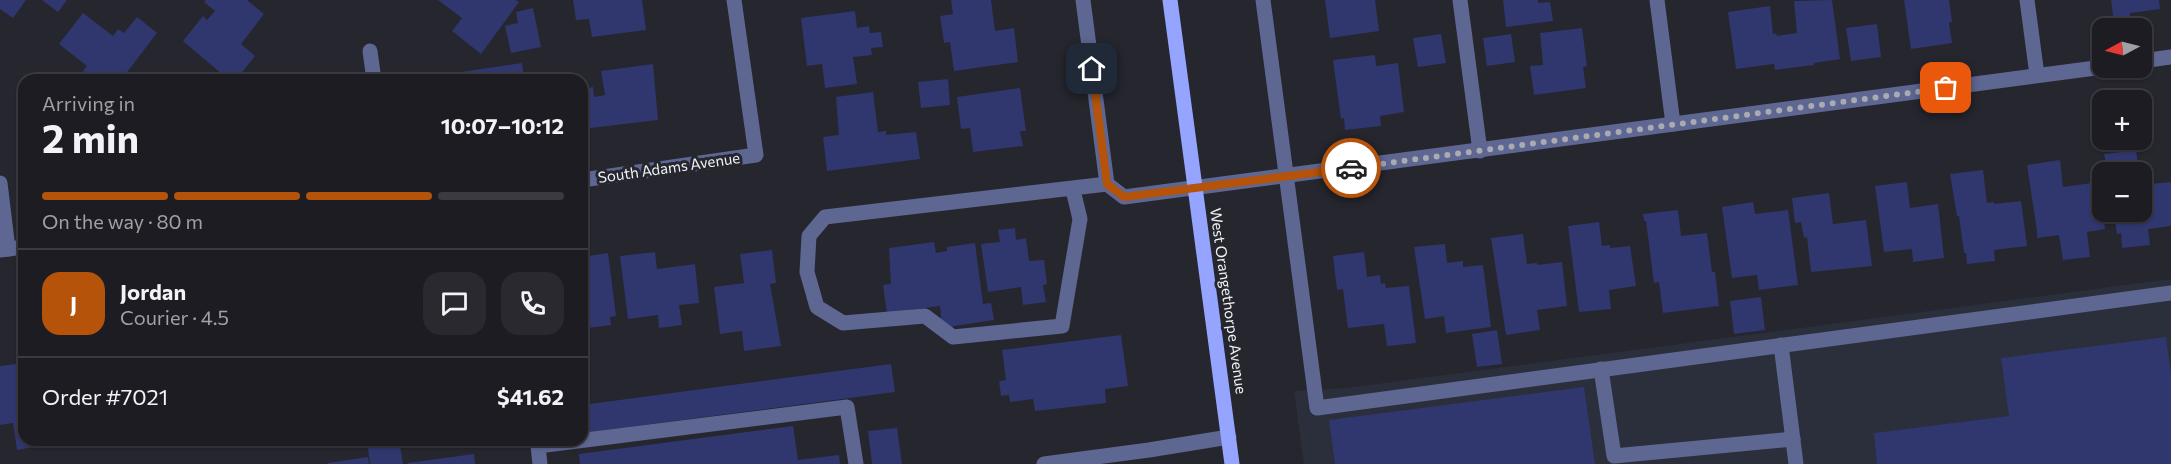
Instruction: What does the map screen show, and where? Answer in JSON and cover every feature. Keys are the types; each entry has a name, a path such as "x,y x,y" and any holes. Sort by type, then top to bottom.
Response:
{"main road":[{"name":"West Orangethorpe Avenue","path":"1170,0 1232,464"}],"street":[{"name":"South Adams Avenue","path":"588,179 756,155 734,0"},
{"path":"1083,0 1107,184 1124,197 2092,68"},
{"path":"1263,0 1317,408 2171,293"},
{"path":"1460,0 1480,151"},
{"path":"1656,0 1673,124"},
{"path":"2027,0 2037,75"},
{"path":"370,51 373,74"},
{"path":"2152,60 2171,57"},
{"path":"0,183 4,249"},
{"path":"1073,190 1080,219 1062,326 953,337 925,316 843,323 817,307 807,272 808,236 825,217 1073,190 1107,184"},
{"path":"1781,345 1796,464"},
{"path":"1601,369 1614,456 1793,439"},
{"path":"588,440 847,407 856,464"},
{"path":"1044,464 1229,437"},
{"path":"538,446 540,464"}],"shaded area":[{"path":"2171,279 2171,464 1304,464 1294,391 1346,388"}],"building":[{"path":"0,0 26,0 13,18 0,9"},
{"path":"42,0 67,0 58,12"},
{"path":"206,0 247,0 264,14 241,44 255,56 241,74 222,74 183,41 203,16 207,20 215,11 204,2"},
{"path":"438,0 515,0 519,2 481,54 452,31 462,18"},
{"path":"573,0 642,0 646,30 592,37 589,19 576,20"},
{"path":"951,0 991,0 995,31 1014,28 1018,62 954,71 950,42 944,43 940,16 953,14"},
{"path":"1325,0 1375,0 1379,31 1330,38"},
{"path":"1503,0 1550,2 1553,21 1506,27"},
{"path":"1832,0 1840,59 1775,70 1774,64 1736,69 1728,12 1770,6 1773,34 1776,33 1777,36 1797,33 1794,1"},
{"path":"1904,0 1949,0 1952,43 1911,49"},
{"path":"2111,0 2159,0 2160,9 2130,13 2130,18 2113,18"},
{"path":"533,8 541,47 511,53 505,26 518,23 516,12"},
{"path":"855,11 857,28 869,26 870,33 881,32 883,47 871,48 872,55 853,57 857,84 825,88 822,64 807,66 801,18"},
{"path":"83,13 113,36 118,29 124,33 137,17 157,33 126,74 81,74 87,66 59,44"},
{"path":"1877,24 1881,57 1851,61 1846,28"},
{"path":"1582,28 1587,66 1583,67 1586,88 1534,95 1530,66 1543,65 1540,33"},
{"path":"1441,34 1446,63 1418,67 1413,38"},
{"path":"1511,34 1515,62 1487,66 1483,38"},
{"path":"1375,55 1376,66 1398,63 1404,112 1380,116 1381,126 1345,130 1344,118 1341,119 1333,60"},
{"path":"522,63 523,74 461,74 461,72"},
{"path":"653,64 658,120 588,128 588,88 593,87 594,97 605,95 601,71"},
{"path":"948,79 950,105 921,108 918,82"},
{"path":"1020,88 1026,131 1020,131 1023,146 973,152 970,128 961,129 957,97"},
{"path":"873,92 878,132 886,131 886,135 916,132 920,159 827,171 823,137 839,135 836,97"},
{"path":"2136,150 2138,162 2106,162 2104,154"},
{"path":"2060,160 2063,187 2092,183 2092,222 2104,222 2105,229 2087,232 2090,257 2063,260 2059,235 2037,238 2027,165"},
{"path":"1983,170 1987,203 2021,201 2027,246 1994,250 1995,261 1967,264 1950,174"},
{"path":"1907,182 1910,208 1938,204 1944,258 1913,262 1912,249 1884,252 1875,186"},
{"path":"2171,182 2171,226 2148,229 2150,245 2122,248 2121,233 2117,234 2115,222 2152,222 2152,184"},
{"path":"1829,193 1833,224 1866,220 1872,266 1811,272 1807,237 1804,238 1801,222 1795,223 1792,198"},
{"path":"1753,202 1755,214 1788,210 1798,285 1759,290 1757,275 1732,278 1722,207"},
{"path":"1678,210 1681,236 1707,233 1719,306 1663,313 1659,282 1654,283 1646,221 1644,221 1643,214"},
{"path":"1599,222 1602,246 1610,245 1610,248 1630,246 1636,286 1609,290 1611,309 1579,312 1568,226"},
{"path":"1015,228 1016,240 1026,238 1029,261 1044,260 1047,284 1043,285 1046,302 1023,305 1021,287 988,292 981,244 1000,242 998,230"},
{"path":"1523,234 1527,264 1562,262 1567,306 1537,310 1540,330 1506,335 1491,238"},
{"path":"934,242 936,253 947,251 947,247 975,243 983,304 991,303 994,320 942,328 940,306 887,313 883,285 891,284 889,248"},
{"path":"1445,244 1447,263 1463,261 1463,267 1483,265 1491,327 1446,333 1444,316 1425,319 1414,247"},
{"path":"772,250 776,283 770,284 781,346 744,351 742,331 720,334 714,287 744,283 740,254"},
{"path":"655,252 657,269 695,264 699,303 679,305 682,325 659,328 658,315 628,319 620,256"},
{"path":"1364,252 1367,277 1380,275 1381,284 1385,283 1386,288 1409,286 1416,343 1387,346 1384,324 1348,328 1343,289 1337,290 1333,256"},
{"path":"608,253 616,316 610,317 611,325 588,328 588,256"},
{"path":"1761,297 1765,330 1734,334 1730,301"},
{"path":"1497,330 1502,364 1477,367 1472,334"},
{"path":"1121,335 1128,386 1105,389 1106,403 1035,411 1033,399 1010,402 1009,395 1001,396 999,381 1006,380 1002,350"},
{"path":"2166,337 2171,374 2171,464 1877,464 1874,433 2009,416 2001,358"},
{"path":"18,364 18,446 40,446 17,450 13,423 0,425 0,366"},
{"path":"891,364 895,392 588,432 588,404"},
{"path":"1584,387 1595,464 1335,464 1329,420"},
{"path":"793,426 798,460 839,455 840,464 580,464 579,454"},
{"path":"897,428 902,464 872,464 868,431"},
{"path":"368,446 400,446 403,464 370,464"},
{"path":"474,454 475,464 408,464 408,463"},
{"path":"368,457 369,464 328,464 328,463"}],"way so far":[{"path":"1351,168 1946,88"}],"route":[{"path":"1092,69 1107,184 1124,197 1351,168"}]}
